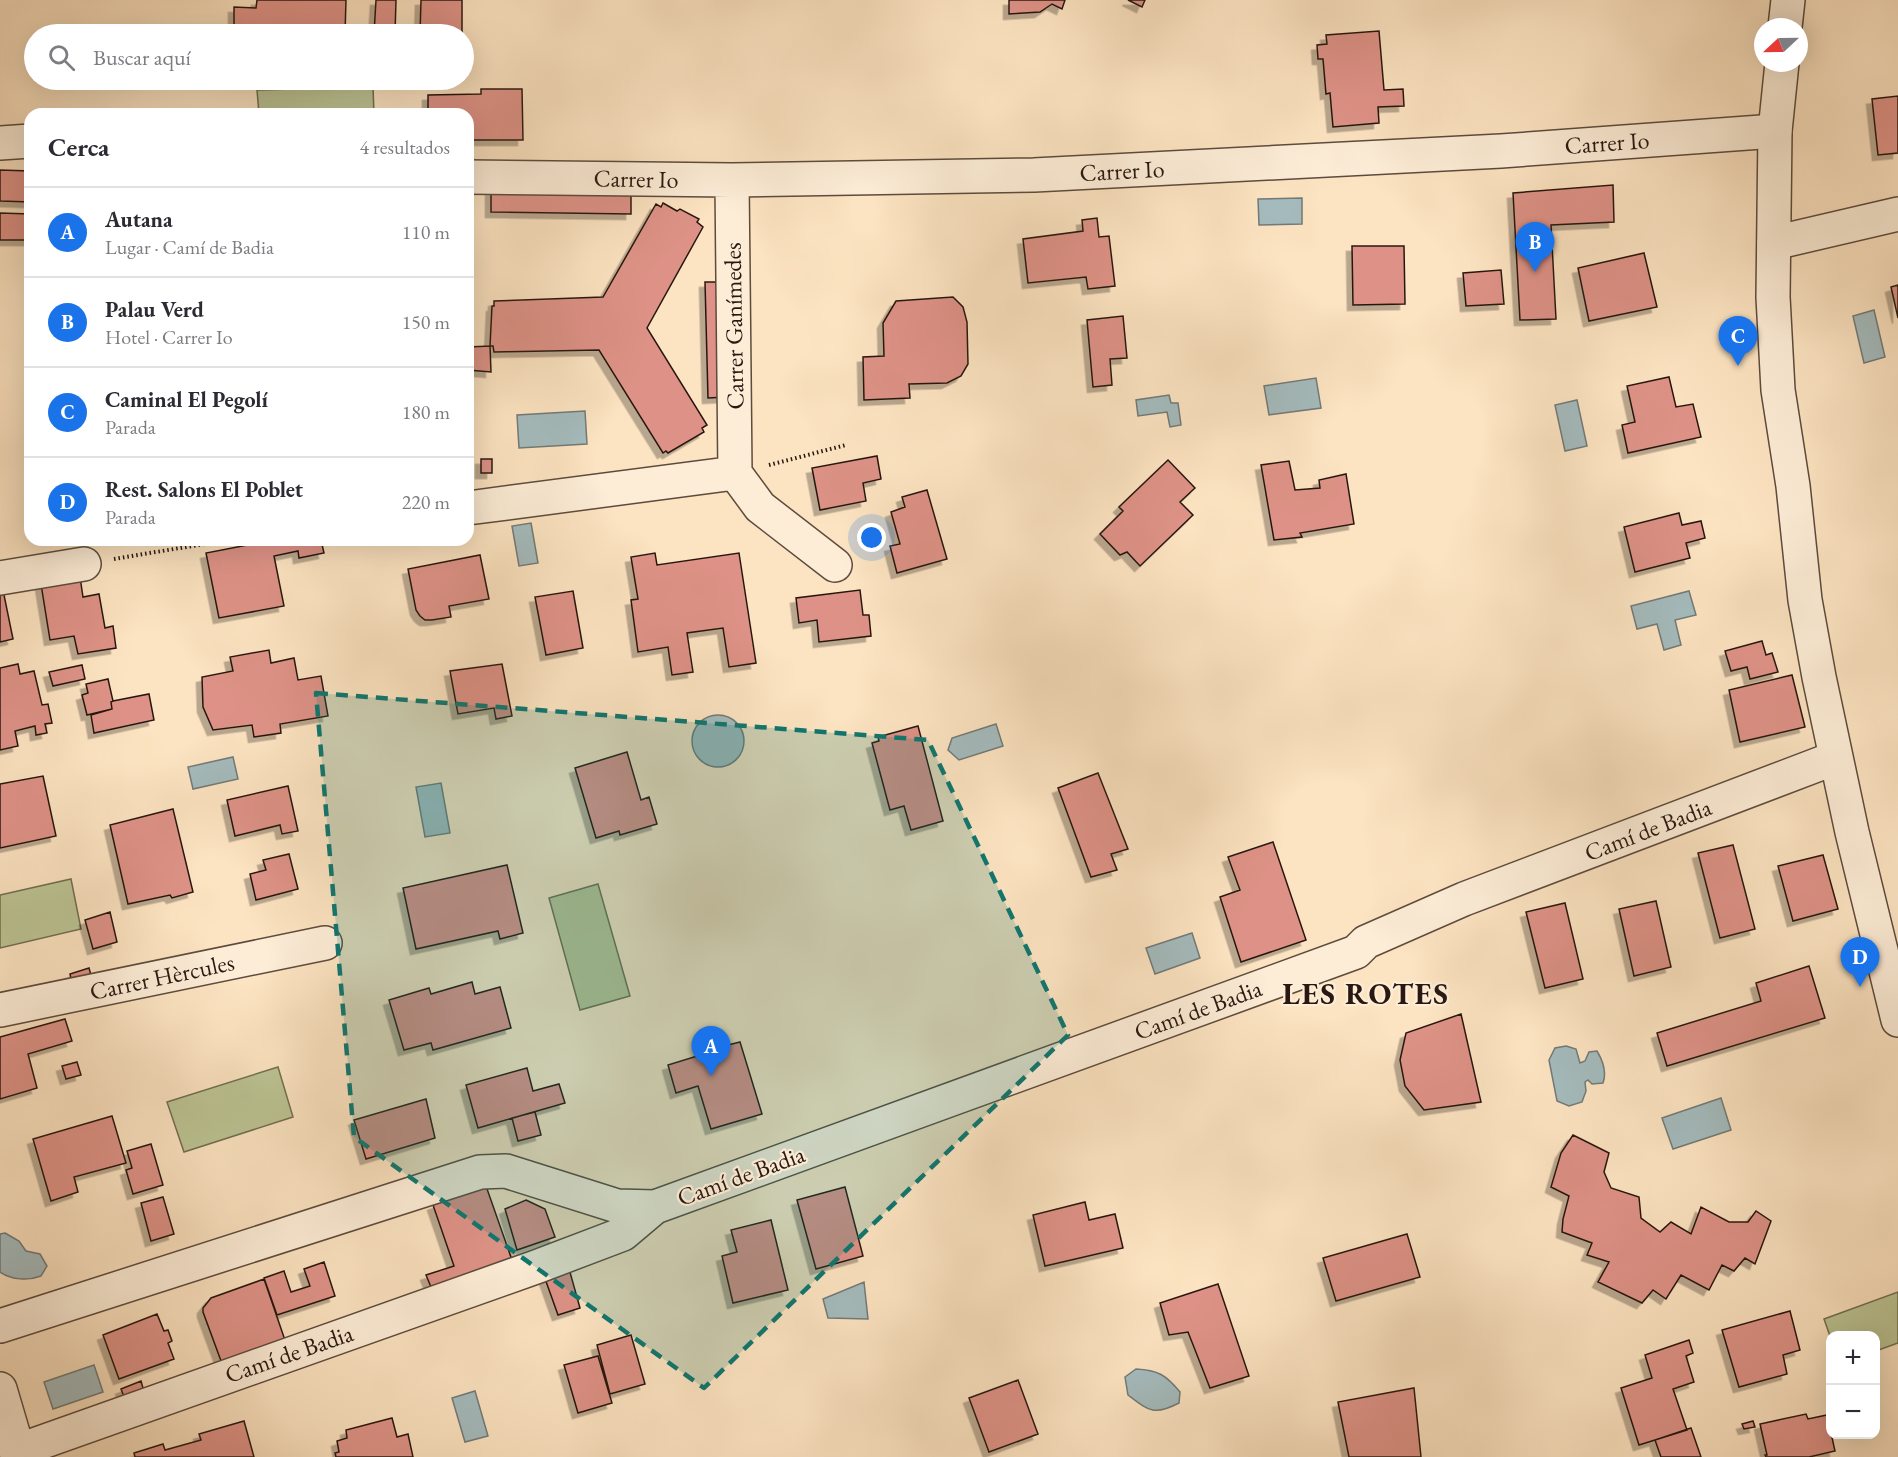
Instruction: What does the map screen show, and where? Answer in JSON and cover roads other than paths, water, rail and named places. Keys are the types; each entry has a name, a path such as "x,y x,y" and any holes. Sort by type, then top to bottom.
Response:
{"street":[{"path":"1786,18 1788,0"},
{"path":"1781,72 1776,131 1773,297 1778,390 1805,600 1835,758 1898,1020"},
{"name":"Carrer Io","path":"474,177 732,180 1034,176 1489,152 1776,131"},
{"path":"0,143 24,141"},
{"name":"Carrer Ganímedes","path":"732,180 735,473"},
{"path":"1774,243 1898,214"},
{"path":"474,507 735,473 760,507 835,565"},
{"path":"0,578 84,564"},
{"name":"Camí de Badia","path":"17,1454 536,1268 623,1234 654,1208 1356,952 1366,942 1464,900 1835,758"},
{"name":"Carrer Hèrcules","path":"0,1010 325,943"},
{"name":"Camí de Badia","path":"0,1326 480,1172 506,1172 617,1206 654,1208"},
{"path":"0,1389 17,1454"}],"water":[{"path":"1302,198 1302,224 1259,225 1258,199"},
{"path":"1874,310 1885,357 1864,363 1853,316"},
{"path":"1316,378 1321,408 1269,415 1264,386"},
{"path":"1169,395 1171,403 1178,403 1181,425 1170,427 1167,412 1138,416 1136,400"},
{"path":"1577,400 1587,446 1565,451 1555,405"},
{"path":"585,411 587,444 519,448 517,415"},
{"path":"531,523 538,563 519,566 512,526"},
{"path":"1689,591 1696,615 1675,620 1681,645 1664,650 1657,624 1637,629 1631,606"},
{"path":"718,715 728,717 736,723 742,731 744,741 742,751 736,759 728,765 718,767 708,765 700,759 694,751 692,741 694,731 700,723 708,717"},
{"path":"996,724 1003,746 959,760 948,750 952,738"},
{"path":"233,757 238,779 193,789 188,767"},
{"path":"441,783 450,833 425,837 416,787"},
{"path":"1192,933 1200,958 1155,974 1146,948"},
{"path":"1566,1046 1576,1049 1580,1063 1585,1061 1589,1052 1597,1051 1604,1071 1603,1083 1592,1084 1588,1080 1585,1082 1586,1091 1582,1102 1569,1106 1557,1101 1549,1060 1555,1048"},
{"path":"1721,1098 1731,1130 1673,1149 1662,1118"},
{"path":"5,1233 19,1241 26,1251 40,1254 47,1266 41,1276 20,1279 0,1272 0,1234"},
{"path":"864,1282 868,1319 828,1318 823,1299"},
{"path":"94,1365 103,1392 53,1409 44,1382"},
{"path":"1136,1369 1156,1372 1170,1381 1180,1392 1179,1403 1152,1410 1128,1395 1125,1377"},
{"path":"475,1391 488,1436 465,1442 452,1398"}],"place":[{"name":"Palau Verd","path":"1535,272"},
{"name":"Caminal El Pegolí","path":"1738,366"},
{"name":"Rest. Salons El Poblet","path":"1860,987"},
{"name":"Autana","path":"711,1076"}],"district":[{"name":"LES ROTES","path":"1366,994"}]}
